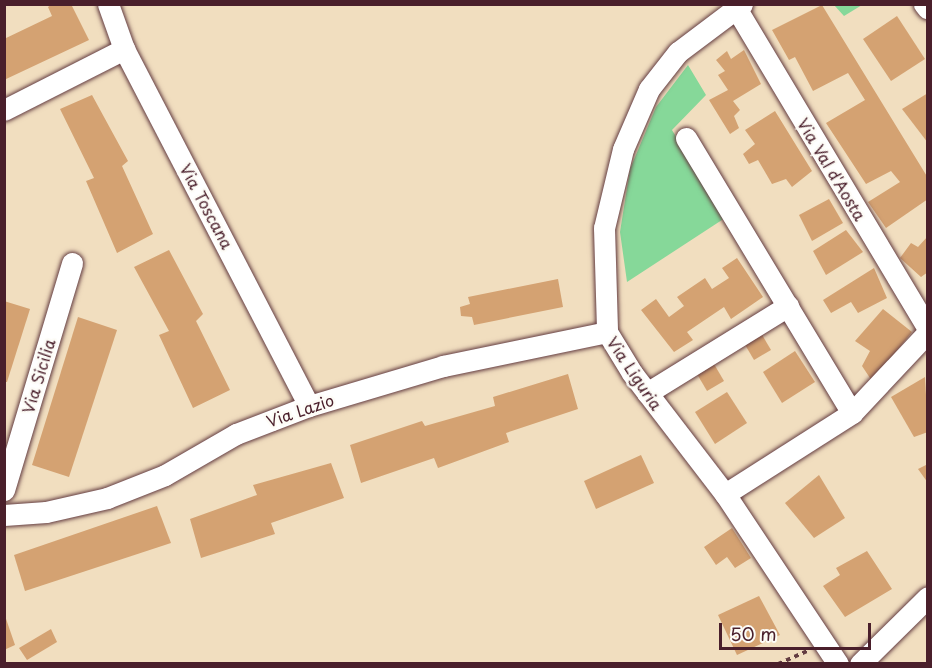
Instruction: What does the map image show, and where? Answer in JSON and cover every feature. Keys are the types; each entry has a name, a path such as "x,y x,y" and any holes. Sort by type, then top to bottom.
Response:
{"street":[{"name":"Via Toscana","path":"108,4 124,49 309,406"},
{"path":"924,4 927,9"},
{"name":"Via Val d'Aosta","path":"739,6 927,331"},
{"name":"Via Liguria","path":"739,6 678,52 649,89 623,149 604,228 607,332 647,393 725,494 838,663"},
{"path":"4,110 124,49"},
{"path":"686,138 852,412"},
{"name":"Via Sicilia","path":"4,490 72,262"},
{"path":"647,393 788,306"},
{"path":"725,494 852,412 927,331"},
{"name":"Via Lazio","path":"4,515 46,512 107,498 165,475 236,434 309,406 443,366 607,332"},
{"path":"860,663 927,597"}],"path":[{"path":"778,663 824,644"}],"green space":[{"path":"834,5 862,5 844,16"},
{"path":"688,65 706,95 672,130 725,218 627,282 620,232 630,169 656,107"}],"building":[{"path":"52,4 71,4 89,40 4,80 4,39 52,16 48,7"},
{"path":"822,5 928,178 928,199 886,228 868,202 900,182 891,171 866,184 826,123 865,100 848,73 813,91 795,57 789,60 772,30"},
{"path":"897,16 925,59 891,81 863,39"},
{"path":"744,50 761,84 733,101 740,110 734,116 739,128 730,134 709,100 728,90 718,75 725,71 716,60 727,51 731,59"},
{"path":"928,93 928,143 902,109"},
{"path":"92,95 128,161 122,166 153,234 117,253 86,181 94,178 60,109"},
{"path":"775,111 812,171 792,187 786,179 772,184 758,160 749,164 743,154 755,144 745,130"},
{"path":"829,199 843,223 812,241 799,215"},
{"path":"846,230 863,252 826,275 813,251"},
{"path":"928,236 928,272 921,277 900,258 911,243 918,247"},
{"path":"169,250 203,314 196,321 230,390 193,408 159,335 169,331 134,267"},
{"path":"737,258 763,297 731,319 724,307 687,332 693,340 674,352 641,310 656,299 669,317 684,306 677,297 705,278 712,289 729,278 722,268"},
{"path":"874,268 887,298 858,313 851,302 831,313 823,300"},
{"path":"558,279 563,307 474,325 472,317 461,316 460,307 470,304 468,297"},
{"path":"4,301 30,309 7,382 4,382"},
{"path":"883,309 912,332 872,381 862,366 870,351 855,341"},
{"path":"78,317 117,330 69,477 32,465"},
{"path":"761,333 771,350 754,360 744,343"},
{"path":"795,351 815,382 782,403 763,372"},
{"path":"714,364 724,381 707,391 697,374"},
{"path":"568,374 578,409 506,433 509,442 438,468 434,458 361,483 350,445 422,421 425,426 495,406 493,397"},
{"path":"925,377 928,432 914,437 891,397"},
{"path":"727,392 747,423 715,444 695,412"},
{"path":"641,455 654,483 596,509 584,481"},
{"path":"331,463 344,498 271,523 275,534 201,558 190,519 257,495 253,485"},
{"path":"928,464 928,483 918,469"},
{"path":"819,475 845,518 814,538 785,503"},
{"path":"157,506 171,543 25,591 14,555"},
{"path":"732,528 751,558 735,568 727,557 716,565 704,547"},
{"path":"867,551 892,589 845,617 823,586 840,575 836,568"},
{"path":"759,596 780,635 737,655 718,615"},
{"path":"4,613 15,645 4,650"},
{"path":"51,629 57,642 27,660 19,648"}]}
